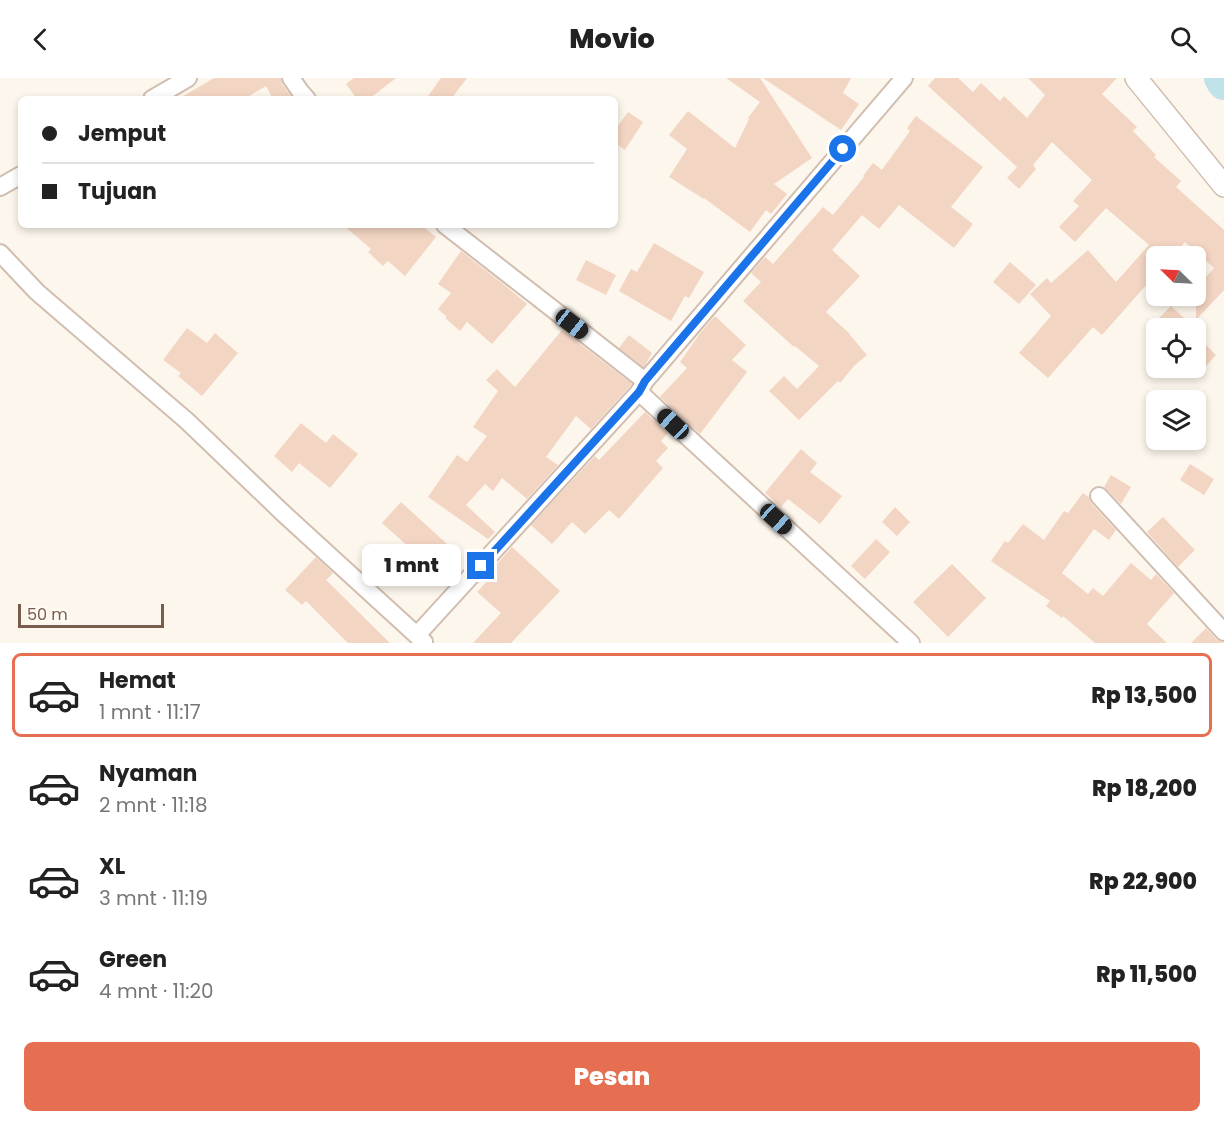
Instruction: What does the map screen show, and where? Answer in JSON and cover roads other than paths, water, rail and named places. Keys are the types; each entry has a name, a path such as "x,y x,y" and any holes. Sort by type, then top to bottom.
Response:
{"street":[{"path":"157,96 188,78"},
{"path":"291,78 304,96"},
{"path":"0,253 37,292 187,421 283,513 421,639 642,387 904,78"},
{"path":"1136,78 1224,186"},
{"path":"0,187 18,177"},
{"path":"449,228 642,387 911,643"},
{"path":"1099,495 1224,632"}],"waterway":[{"path":"1221,78 1224,83"}]}
